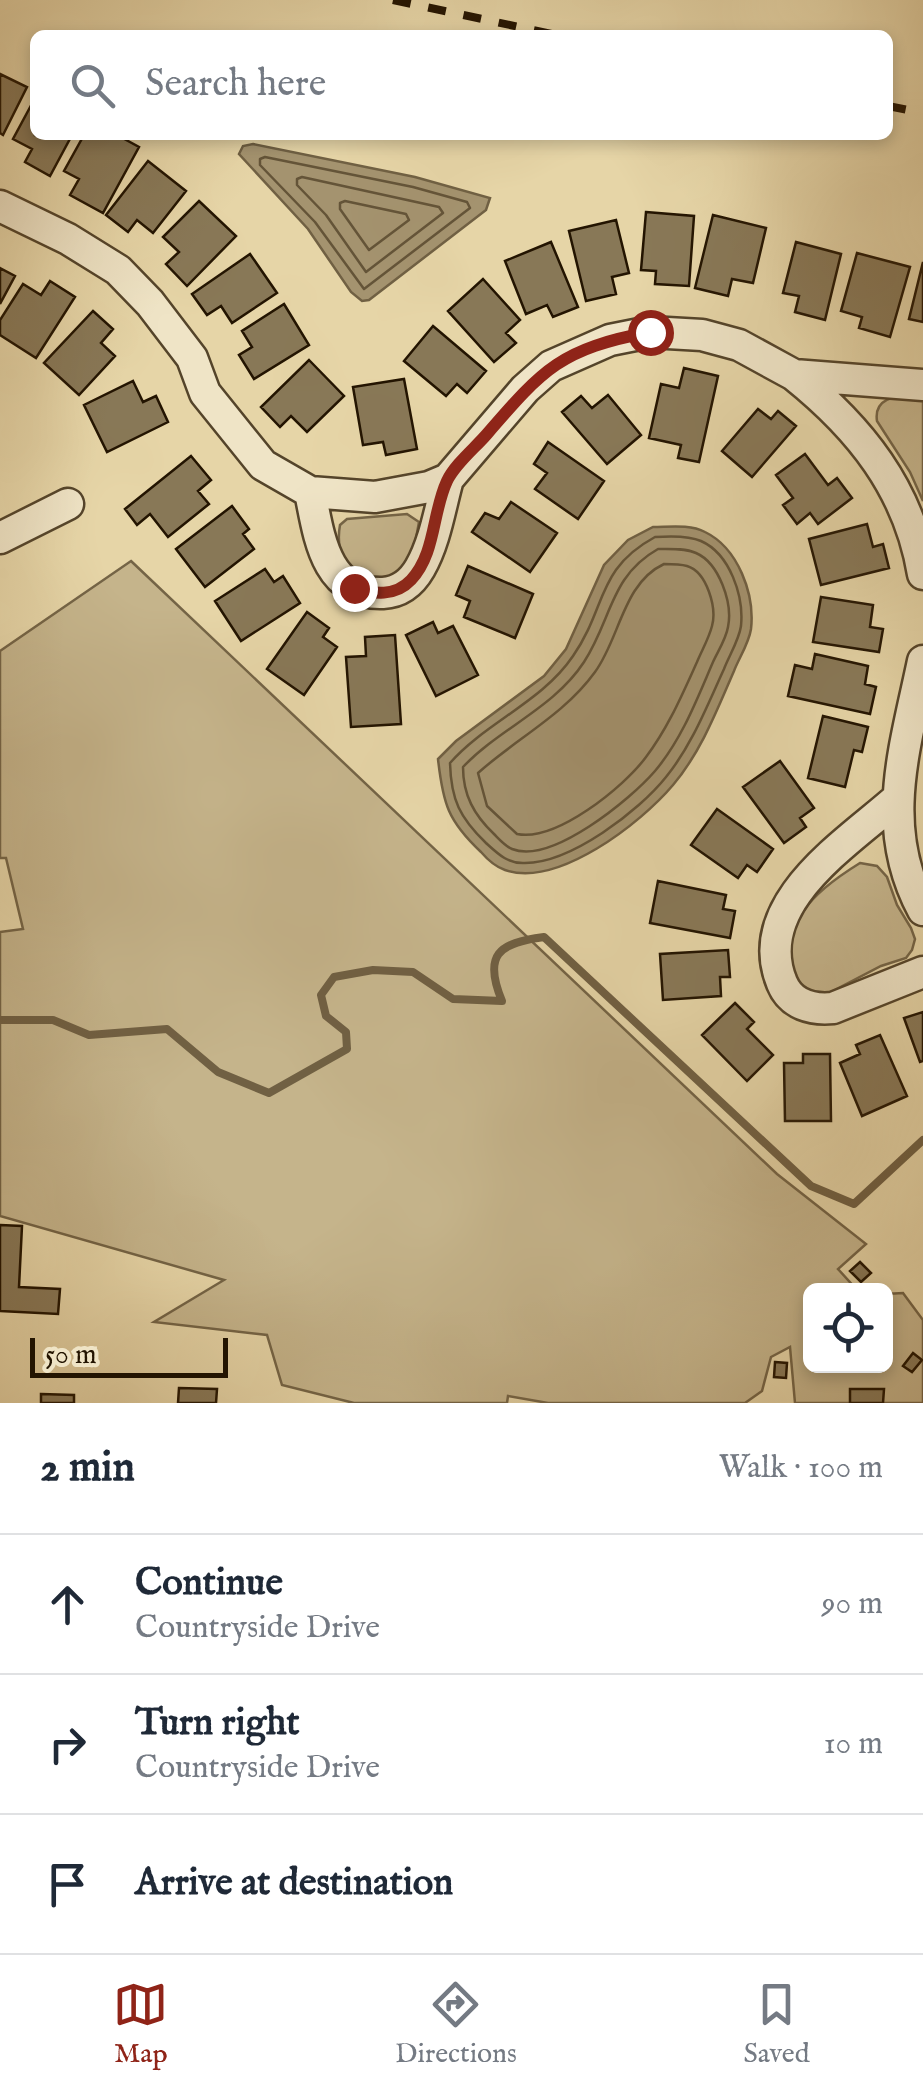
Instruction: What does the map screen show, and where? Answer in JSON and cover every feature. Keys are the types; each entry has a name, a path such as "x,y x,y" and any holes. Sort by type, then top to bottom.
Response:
{"street":[{"path":"0,206 68,238 118,270 150,303 192,358 205,393 263,465 310,492 375,497 430,487 448,479"},
{"path":"310,492 320,545 338,577 354,588 391,593 408,584 420,569 448,479 524,389 551,366 610,340 650,332 702,335 739,345 794,375 850,423 894,486 910,522 923,574"},
{"path":"794,375 923,385"},
{"path":"0,538 68,504"},
{"path":"923,661 898,798 900,852 910,887 923,910"},
{"path":"898,798 794,893 778,930 777,970 784,988 794,999 817,1010 833,1008 923,972"}],"shaded area":[{"path":"923,393 923,501 910,472 877,421 877,412 885,401"},
{"path":"407,514 419,522 412,560 394,577 368,579 347,566 339,542 340,525 347,519"},
{"path":"131,561 777,1174 866,1244 838,1269 851,1283 803,1283 803,1373 893,1373 893,1294 903,1293 923,1320 923,1403 795,1403 790,1347 771,1357 762,1391 745,1403 548,1403 508,1396 507,1403 354,1403 282,1385 267,1335 154,1322 224,1280 0,1216 0,932 23,929 6,858 0,858 0,651"},
{"path":"860,863 877,866 887,877 915,939 912,950 906,958 881,966 827,994 813,993 795,982 791,942 796,926 814,898"}],"water":[{"path":"253,144 415,177 490,198 486,210 369,300 362,301 351,292 308,229 239,154 243,146"},
{"path":"653,527 699,529 727,549 742,573 750,601 751,629 746,645 692,759 641,817 597,848 549,870 526,873 502,869 454,821 445,800 438,759 456,741 544,676 566,649 604,565 628,540"}],"building":[{"path":"0,74 27,87 3,135 0,133"},
{"path":"30,107 30,140 69,140 50,176 25,162 32,149 13,139"},
{"path":"81,140 126,140 139,147 103,213 70,195 79,179 64,171"},
{"path":"148,161 186,191 153,233 137,220 128,232 106,215"},
{"path":"199,201 236,236 187,286 166,264 179,252 163,237"},
{"path":"646,212 694,216 689,286 655,284 656,271 641,270"},
{"path":"713,215 766,228 753,283 732,279 728,296 695,288"},
{"path":"616,220 629,273 612,277 616,294 586,301 569,231"},
{"path":"551,242 578,307 553,317 547,305 526,314 505,261"},
{"path":"796,242 841,254 825,320 795,312 799,296 783,293"},
{"path":"857,253 910,267 890,337 859,328 862,317 841,311"},
{"path":"250,254 277,293 232,323 221,306 207,315 192,294"},
{"path":"923,262 923,322 909,319"},
{"path":"0,268 15,276 0,304"},
{"path":"483,279 520,320 506,333 516,343 494,362 448,311"},
{"path":"50,281 75,297 36,358 0,335 0,320 23,284 41,295"},
{"path":"284,304 309,345 254,379 239,355 252,347 242,331"},
{"path":"93,311 113,329 101,343 115,356 79,395 44,363"},
{"path":"433,326 486,371 467,393 457,384 446,396 404,361"},
{"path":"309,360 344,396 307,432 291,416 280,427 261,407"},
{"path":"684,368 718,376 699,462 678,458 681,445 649,438 661,384 679,388"},
{"path":"404,379 417,449 386,455 383,442 363,445 353,387"},
{"path":"133,381 143,402 156,396 168,422 107,452 84,405"},
{"path":"608,395 641,435 607,464 562,412 581,396 592,408"},
{"path":"758,409 771,419 778,411 796,426 752,477 722,451"},
{"path":"548,442 604,481 578,519 535,489 547,473 534,464"},
{"path":"805,454 828,485 837,478 852,498 818,524 810,513 797,524 783,505 793,498 776,475"},
{"path":"191,456 211,480 198,491 209,504 168,537 150,514 137,525 125,509"},
{"path":"511,502 557,533 530,572 472,532 485,513 499,519"},
{"path":"232,506 249,529 243,534 254,549 205,587 176,549"},
{"path":"867,524 873,547 883,544 889,568 821,585 809,539"},
{"path":"468,566 533,594 515,638 464,617 470,601 456,595"},
{"path":"265,569 274,582 283,576 300,603 241,641 215,601"},
{"path":"821,597 873,605 870,627 883,629 879,652 813,642"},
{"path":"307,612 329,628 323,637 337,647 304,695 267,669"},
{"path":"433,622 438,633 453,626 478,675 436,696 406,635"},
{"path":"395,635 401,724 351,727 346,657 366,656 365,637"},
{"path":"815,654 868,666 865,684 876,687 870,714 788,696 795,665 812,669"},
{"path":"823,716 868,727 862,752 854,750 845,787 808,778"},
{"path":"780,761 814,808 800,818 806,827 784,843 743,787"},
{"path":"717,809 773,849 757,872 747,865 738,878 691,845"},
{"path":"658,881 726,895 723,909 735,911 730,938 650,923"},
{"path":"728,950 730,977 720,977 721,996 663,1000 660,954"},
{"path":"735,1003 754,1022 747,1029 773,1055 747,1081 702,1035"},
{"path":"923,1012 923,1061 920,1062 904,1018"},
{"path":"880,1035 907,1096 862,1116 840,1063 860,1054 856,1045"},
{"path":"803,1054 830,1054 831,1121 785,1121 784,1063 803,1063"},
{"path":"0,1225 22,1226 19,1287 60,1289 58,1314 0,1311"},
{"path":"860,1262 871,1273 861,1282 850,1271"},
{"path":"913,1353 922,1360 912,1372 903,1366"},
{"path":"775,1362 787,1363 786,1378 774,1377"},
{"path":"179,1388 217,1389 216,1403 178,1403"},
{"path":"850,1389 884,1389 883,1403 850,1403"},
{"path":"41,1394 74,1395 74,1403 41,1403"}],"waterway":[{"path":"0,1020 53,1020 89,1035 167,1029 218,1072 269,1093 347,1049 346,1032 326,1016 321,995 334,977 373,970 413,972 453,999 502,1001 494,972 499,954 515,943 544,937 811,1186 854,1204 923,1140"}],"railway":[{"path":"393,0 534,30"},
{"path":"893,107 923,113"}],"route":[{"path":"354,588 391,593 408,584 428,552 448,479 524,389 551,366 586,348 650,332"}]}
